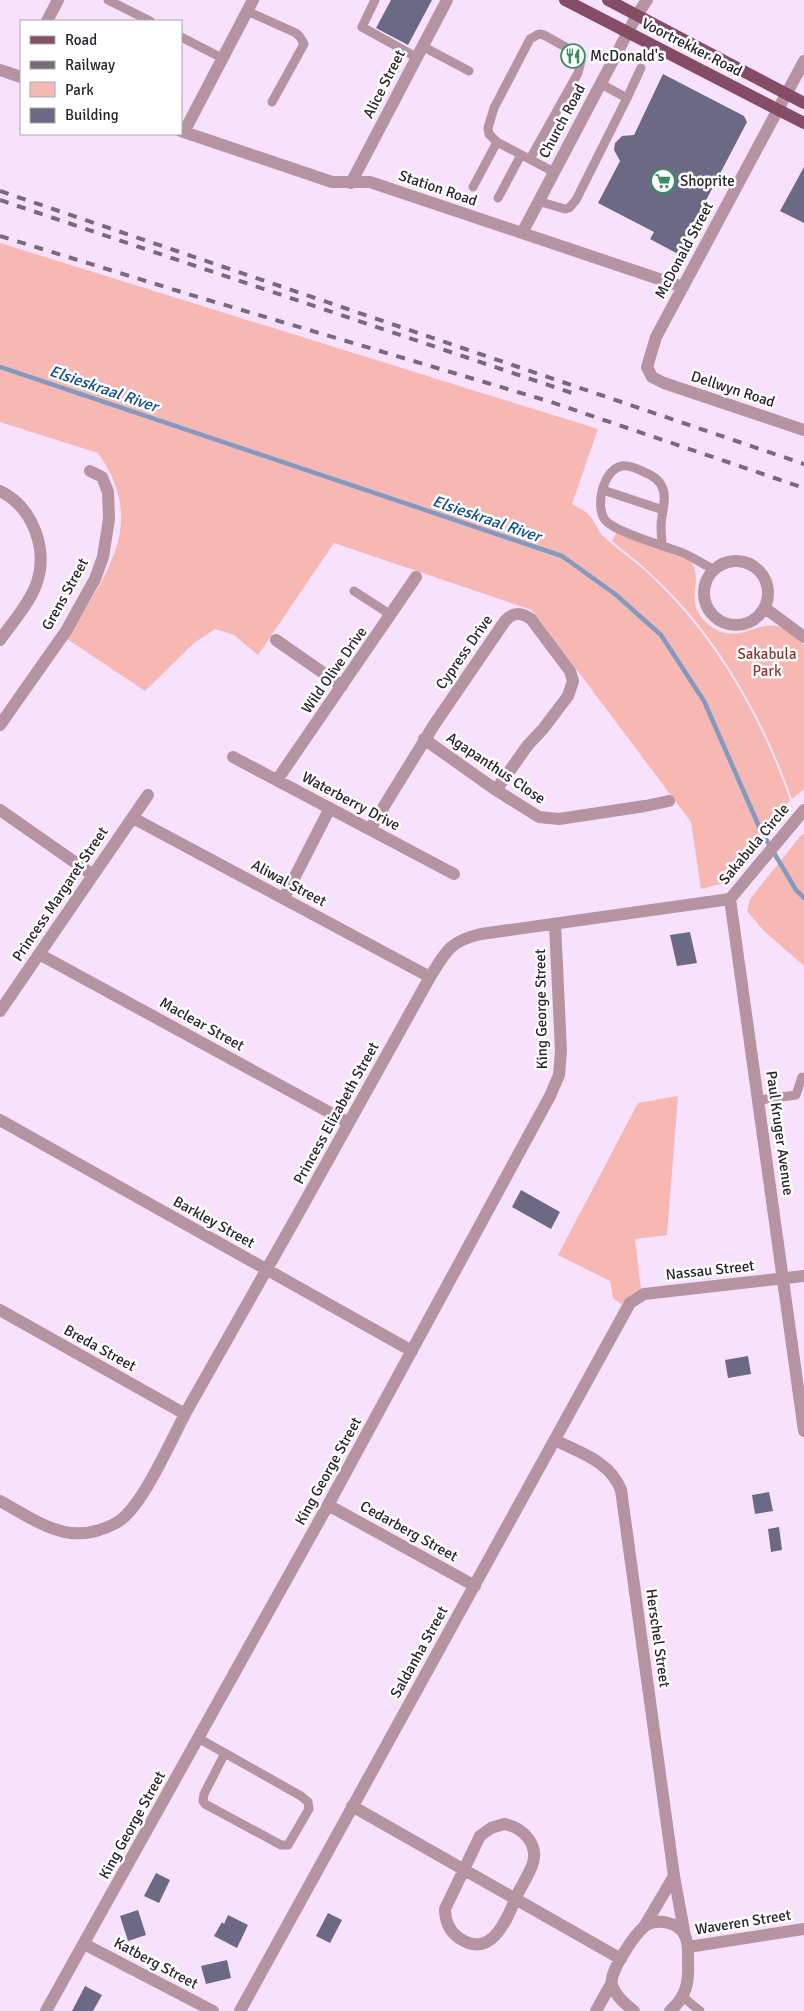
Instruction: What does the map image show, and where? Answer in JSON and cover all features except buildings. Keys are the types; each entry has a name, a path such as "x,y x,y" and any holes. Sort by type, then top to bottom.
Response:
{"main road":[{"name":"Voortrekker Road","path":"565,0 804,123"},
{"name":"Voortrekker Road","path":"608,0 804,103"}],"street":[{"path":"48,20 58,0"},
{"name":"Alice Street","path":"351,183 447,0"},
{"name":"Church Road","path":"522,232 637,15 647,0"},
{"path":"182,131 250,6"},
{"name":"McDonald Street","path":"652,377 647,367 656,337 804,61"},
{"path":"0,70 20,75"},
{"name":"Station Road","path":"182,131 332,182 370,182 682,287"},
{"name":"Dellwyn Road","path":"652,377 664,383 804,428"},
{"name":"Grens Street","path":"0,725 66,631 95,579 104,557 109,519 108,492 102,477 90,471"},
{"path":"0,491 12,498 26,513 38,537 41,552 36,585 0,640"},
{"path":"744,562 754,566 762,574 768,590 765,608 757,618 746,624 734,626 722,622 712,615 705,604 703,592 706,580 713,569 722,563 744,562"},
{"name":"Wild Olive Drive","path":"277,780 416,577"},
{"path":"765,608 804,636"},
{"name":"Cypress Drive","path":"370,829 424,739 505,621 509,616 522,613 531,619 570,671 573,681 572,687 552,718 528,745 496,790"},
{"path":"276,640 342,686"},
{"name":"Agapanthus Close","path":"424,739 496,790 539,817 549,819 669,801"},
{"name":"Waterberry Drive","path":"233,757 454,874"},
{"name":"Princess Margaret Street","path":"0,1010 148,795"},
{"path":"284,898 330,808"},
{"path":"0,810 93,875"},
{"name":"Sakabula Circle","path":"730,899 800,813"},
{"name":"Aliwal Street","path":"132,818 430,977"},
{"name":"Princess Elizabeth Street","path":"0,1500 58,1532 80,1534 98,1532 117,1523 135,1507 185,1414 430,977 455,942 466,937 730,899"},
{"name":"Paul Kruger Avenue","path":"730,899 804,1431"},
{"name":"King George Street","path":"46,2011 328,1505 556,1085 559,1075 561,1051 555,924"},
{"name":"Maclear Street","path":"39,954 349,1123"},
{"name":"Barkley Street","path":"0,1120 412,1351"},
{"name":"Nassau Street","path":"626,1309 635,1298 644,1294 804,1276"},
{"name":"Saldanha Street","path":"240,2011 626,1309"},
{"name":"Breda Street","path":"0,1310 185,1414"},
{"name":"Herschel Street","path":"555,1440 602,1464 617,1479 621,1490 674,1876 687,1942 689,1976 687,1989 683,1996"},
{"name":"Cedarberg Street","path":"328,1505 475,1586"},
{"path":"352,1806 621,1959"},
{"path":"504,1824 522,1831 531,1844 534,1859 516,1900 496,1936 483,1944 476,1945 463,1940 452,1932 445,1919 445,1909 476,1844 485,1831 504,1824"},
{"path":"596,2011 611,1984 613,1974 621,1959 644,1927 674,1876"},
{"path":"644,1927 657,1922 668,1922 677,1927 687,1942"},
{"name":"Waveren Street","path":"687,1942 804,1929"},
{"name":"Katberg Street","path":"84,1944 212,2011"},
{"path":"611,1984 618,1996 634,2011"},
{"path":"670,2011 683,1996"}],"lane":[{"path":"108,0 148,20"},
{"path":"375,0 362,25 363,29 469,71"},
{"path":"250,6 296,34 304,44 272,102"},
{"path":"498,198 526,157 573,83 580,66 581,61 578,54 539,34 530,39 490,118 488,128 490,134 497,142 526,157 554,172"},
{"path":"182,38 222,58"},
{"path":"538,201 561,209 569,208 641,68"},
{"path":"600,84 626,98"},
{"path":"473,187 497,142"},
{"path":"662,546 661,528 665,498 662,484 638,469 627,466 619,467 610,474 603,490 600,509 606,521 662,546 683,553 713,569"},
{"path":"603,490 663,510"},
{"path":"354,591 391,615"},
{"path":"759,1100 796,1095 802,1077"},
{"path":"198,1738 301,1796 308,1802 309,1809 288,1845 281,1845 205,1804 204,1794 225,1754"},
{"path":"683,1996 700,2011"}],"green space":[{"path":"0,243 598,429 572,504 588,514 603,536 641,567 676,601 717,653 735,681 766,740 790,800 738,868 721,884 701,889 691,822 532,610 334,543 258,655 234,635 215,629 194,643 145,691 67,639 107,571 116,549 121,527 120,503 113,479 98,453 0,422"},
{"name":"Sakabula Park","path":"617,532 690,561 696,575 696,607 700,616 718,631 728,634 764,626 773,626 782,628 804,645 804,789 792,799 767,737 735,677 696,622 674,596 641,564 612,541"},
{"path":"802,834 804,834 804,966 763,930 747,911 750,899"},
{"path":"678,1096 667,1235 635,1239 641,1289 621,1304 613,1298 610,1281 558,1255 638,1103"}],"waterway":[{"name":"Elsieskraal River","path":"0,367 562,556 615,594 661,635 704,701 761,831 796,890 804,898"}],"railway":[{"path":"0,191 804,464"},
{"path":"0,200 578,395"},
{"path":"0,236 548,401 804,488"}],"place":[{"name":"McDonald's","path":"573,56"},
{"name":"Shoprite","path":"663,181"}]}
